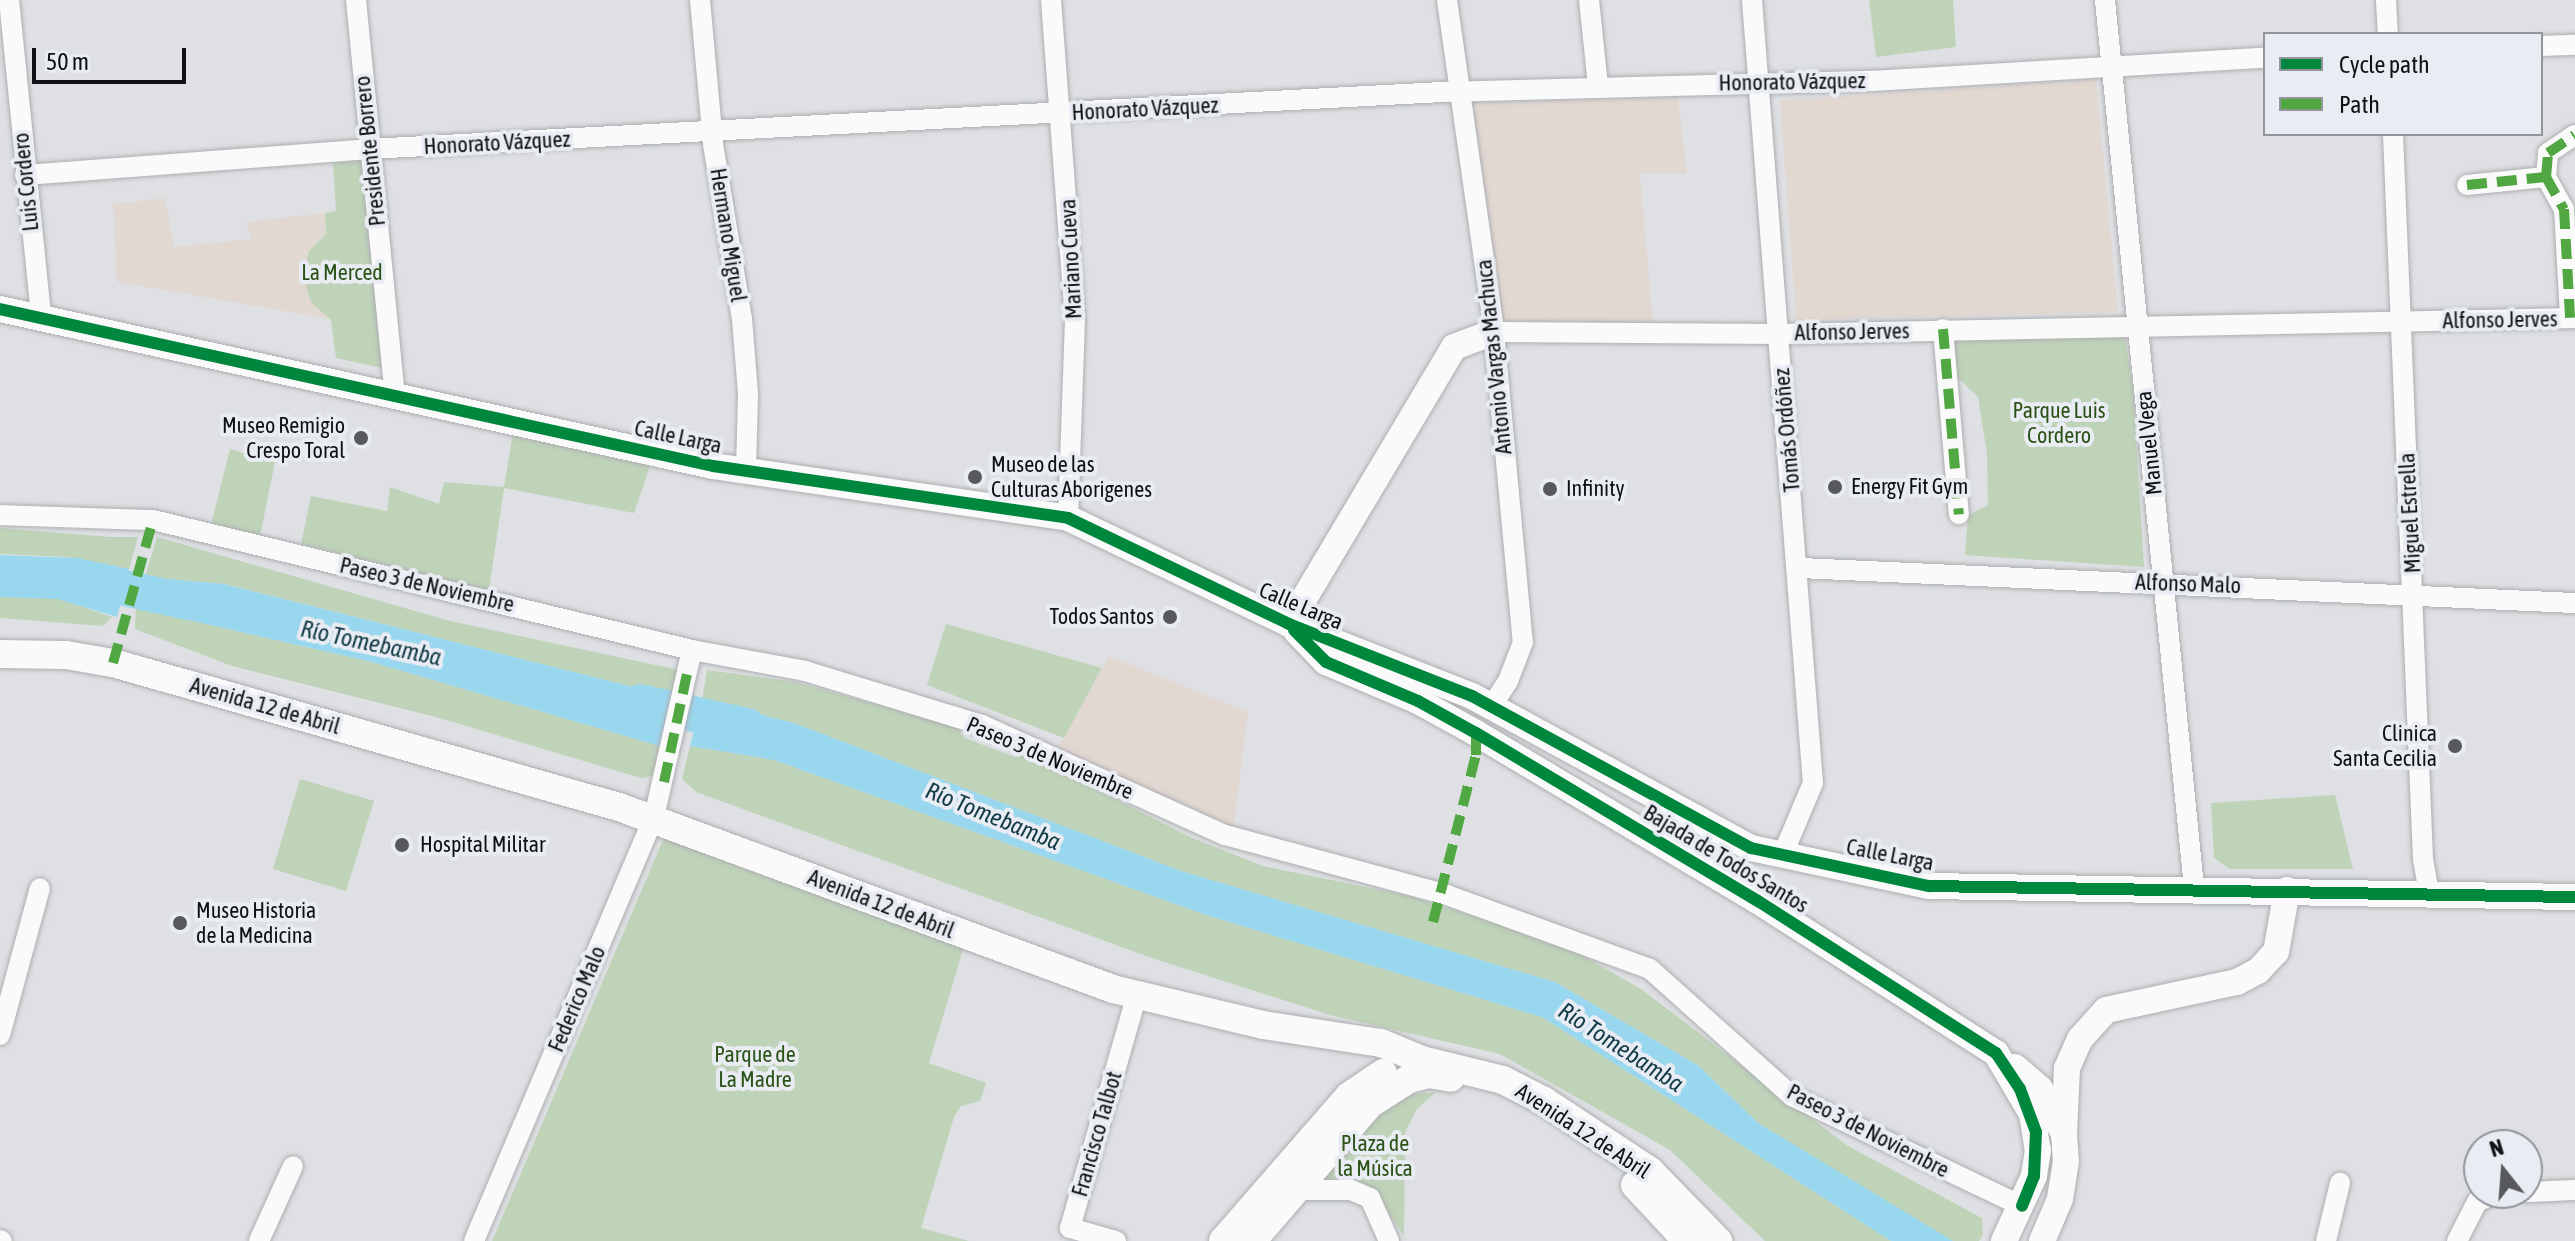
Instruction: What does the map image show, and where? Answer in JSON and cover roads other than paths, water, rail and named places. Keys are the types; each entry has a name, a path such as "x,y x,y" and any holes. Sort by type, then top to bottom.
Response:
{"main road":[{"name":"Avenida 12 de Abril","path":"0,654 113,663 654,817 1054,969 1137,995 1263,1025 1381,1043 1422,1060 1469,1069 1544,1101 1650,1171 1718,1241"},
{"path":"1381,1043 1475,1059 1556,1095 1665,1164 1739,1241"},
{"path":"1223,1241 1349,1096 1378,1075 1422,1060"},
{"name":"Avenida 12 de Abril","path":"1294,1190 1370,1104 1403,1082 1429,1074 1491,1089 1539,1112 1635,1185 1700,1241"},
{"path":"1635,1185 1687,1241"},
{"path":"1252,1241 1294,1190"}],"street":[{"name":"Luis Cordero","path":"9,0 41,316"},
{"name":"Presidente Borrero","path":"356,0 395,397"},
{"name":"Hermano Miguel","path":"700,0 712,131 742,319 748,394 746,470"},
{"name":"Mariano Cueva","path":"1051,0 1062,114 1075,319 1068,518"},
{"name":"Antonio Vargas Machuca","path":"1447,0 1457,93 1494,332 1523,642 1508,681 1491,707"},
{"path":"1589,0 1598,86"},
{"name":"Tomás Ordóñez","path":"1752,0 1800,568 1813,783 1783,854"},
{"name":"Manuel Vega","path":"2105,0 2194,887"},
{"path":"2386,0 2388,32"},
{"path":"2543,46 2575,45"},
{"name":"Honorato Vázquez","path":"25,175 369,149 712,131 1598,86 1759,85 2263,58"},
{"path":"2572,318 2564,209 2546,177 2548,153 2575,135"},
{"name":"Miguel Estrella","path":"2393,136 2423,859 2429,892"},
{"path":"2467,185 2546,177"},
{"name":"Calle Larga","path":"0,309 395,397 746,470 1068,518 1289,624 1491,707 1751,848 1929,886 2194,887 2575,897"},
{"name":"Alfonso Jerves","path":"1289,624 1454,347 1494,332 1778,334 2572,318"},
{"path":"1943,329 1959,514"},
{"name":"Paseo 3 de Noviembre","path":"0,515 153,520 692,650 805,671 982,725 1225,835 1447,895 1650,969 1792,1096 2022,1206"},
{"name":"Alfonso Malo","path":"1800,568 2575,603"},
{"name":"Bajada de Todos Santos","path":"1289,624 1326,662 1476,733 1758,901 1996,1053 2020,1089 2036,1132 2034,1176 2004,1241"},
{"name":"Federico Malo","path":"474,1241 654,817 672,754 692,650"},
{"path":"0,1035 40,888"},
{"path":"2049,1239 2066,1170 2067,1068 2080,1039 2097,1020 2118,1006 2237,982 2258,971 2276,952 2287,890"},
{"name":"Francisco Talbot","path":"1116,1241 1070,1228 1137,995"},
{"path":"1996,1053 2040,1089 2064,1134"},
{"path":"259,1241 293,1166"},
{"path":"2326,1241 2340,1183"},
{"path":"1294,1190 1351,1190 1370,1198 1389,1241"},
{"path":"2543,1191 2575,1190"},
{"path":"2457,1241 2473,1209"}],"water":[{"path":"0,555 78,558 129,569 117,617 57,599 0,597"},
{"path":"145,577 224,584 673,697 663,747 368,661 136,608"},
{"path":"702,700 794,723 1181,871 1555,982 1699,1066 1758,1123 1953,1241 1891,1241 1542,1017 1206,915 774,760 690,746"}],"waterway":[{"name":"Río Tomebamba","path":"0,575 92,581 188,602"},
{"name":"Río Tomebamba","path":"640,702 747,726"}],"place":[{"name":"Museo Remigio Crespo Toral","path":"361,438"},
{"name":"Museo de las Culturas Aborigenes","path":"975,477"},
{"name":"Energy Fit Gym","path":"1835,487"},
{"name":"Infinity","path":"1550,489"},
{"name":"Todos Santos","path":"1170,617"},
{"name":"Clinica Santa Cecilia","path":"2455,746"},
{"name":"Hospital Militar","path":"402,845"},
{"name":"Museo Historia de la Medicina","path":"180,923"}],"park label":[{"name":"La Merced","path":"342,273"},
{"name":"Parque Luis Cordero","path":"2059,422"},
{"name":"Parque de La Madre","path":"755,1066"},
{"name":"Plaza de la Música","path":"1375,1156"}]}
